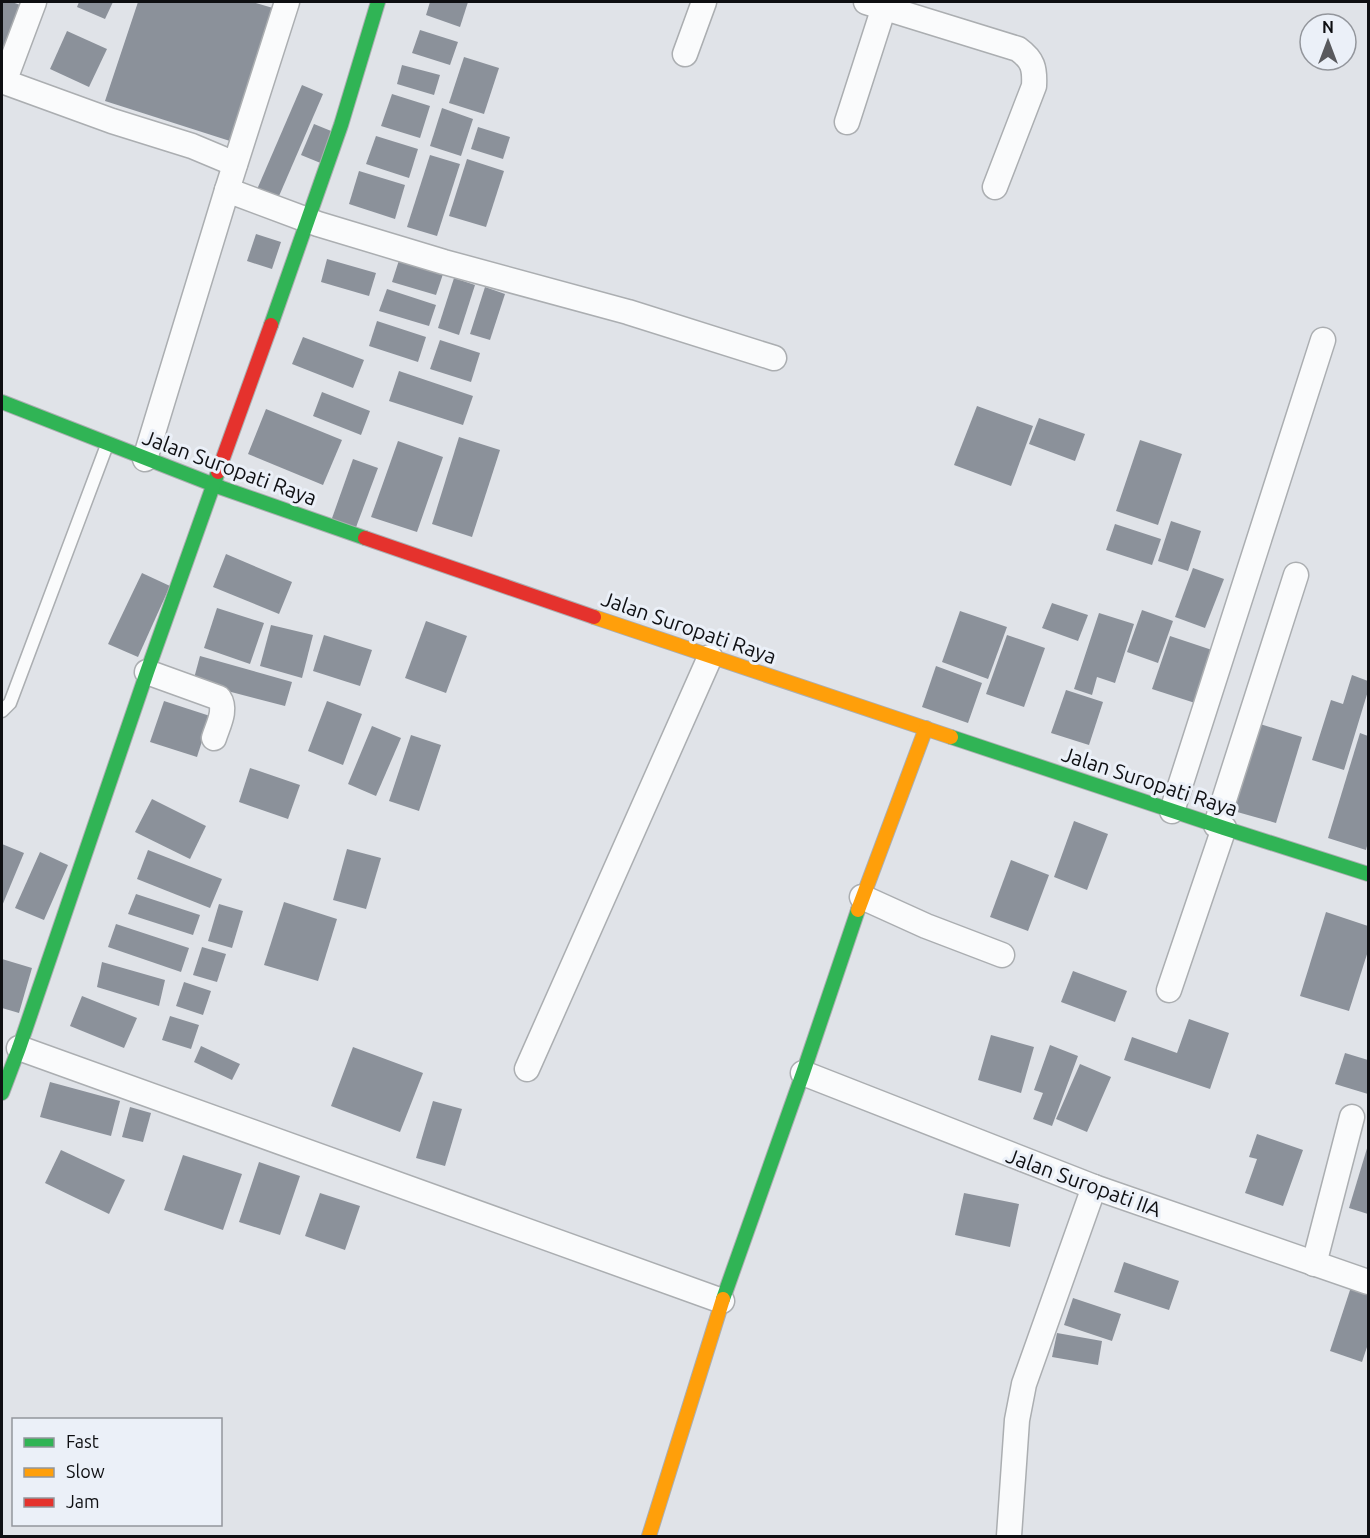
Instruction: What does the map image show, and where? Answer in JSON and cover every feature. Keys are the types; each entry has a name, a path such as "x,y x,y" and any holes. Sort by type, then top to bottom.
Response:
{"street":[{"path":"34,2 3,81 112,121 192,146 235,164"},
{"path":"145,459 287,2"},
{"path":"2,1091 19,1048 147,672 308,221 341,125 378,2"},
{"path":"685,54 704,2"},
{"path":"847,122 875,4 1018,49 1032,63 1035,71 1034,86 995,187"},
{"path":"227,190 308,221 444,262 628,312 774,358"},
{"path":"1172,811 1323,340"},
{"name":"Jalan Suropati Raya","path":"2,403 214,486 710,657 1368,874"},
{"path":"1169,990 1296,575"},
{"path":"527,1069 710,657"},
{"path":"147,672 219,698 223,704 214,738"},
{"path":"649,1536 722,1301 803,1073 862,897 926,728"},
{"path":"862,897 926,926 1002,956"},
{"path":"19,1048 722,1301"},
{"name":"Jalan Suropati IIA","path":"803,1073 1094,1187 1368,1282"},
{"path":"1314,1264 1352,1117"},
{"path":"1009,1536 1017,1420 1024,1384 1094,1187"}],"lane":[{"path":"2,711 10,703 107,444"}],"building":[{"path":"2,2 12,2 23,6 2,58"},
{"path":"79,2 113,2 105,19 77,7"},
{"path":"138,2 252,2 273,8 230,141 105,101"},
{"path":"430,2 468,2 460,27 426,15"},
{"path":"420,30 458,42 450,65 412,53"},
{"path":"67,31 107,49 89,87 50,69"},
{"path":"464,57 499,68 484,114 449,103"},
{"path":"402,65 440,75 434,95 397,84"},
{"path":"302,85 323,94 276,203 255,194"},
{"path":"392,94 430,106 420,138 381,126"},
{"path":"442,108 473,119 461,156 430,146"},
{"path":"314,124 336,133 323,164 301,155"},
{"path":"478,127 510,137 503,159 471,149"},
{"path":"376,136 418,149 409,178 366,164"},
{"path":"430,155 460,164 437,236 407,227"},
{"path":"467,159 504,171 486,227 449,216"},
{"path":"359,171 405,185 395,219 349,204"},
{"path":"256,234 281,242 272,269 247,261"},
{"path":"401,254 445,268 436,295 392,282"},
{"path":"327,259 376,273 369,296 321,282"},
{"path":"454,278 475,285 459,335 438,328"},
{"path":"485,287 505,294 490,340 470,334"},
{"path":"387,289 436,305 429,326 379,311"},
{"path":"377,321 426,337 418,362 369,346"},
{"path":"303,337 364,360 353,388 292,364"},
{"path":"440,340 480,353 471,382 430,369"},
{"path":"399,371 473,396 463,425 389,401"},
{"path":"322,392 370,411 361,435 313,416"},
{"path":"977,406 1033,426 1011,486 954,465"},
{"path":"266,409 342,440 323,485 248,454"},
{"path":"1039,418 1085,434 1075,461 1029,444"},
{"path":"459,437 500,450 472,537 432,524"},
{"path":"1140,440 1182,454 1158,525 1116,511"},
{"path":"398,441 443,457 417,532 371,517"},
{"path":"353,459 378,468 355,530 331,521"},
{"path":"1171,521 1201,531 1188,571 1158,561"},
{"path":"1115,524 1161,539 1152,565 1106,550"},
{"path":"226,554 292,582 279,614 213,587"},
{"path":"1193,568 1224,579 1205,628 1175,617"},
{"path":"142,573 170,586 138,657 108,644"},
{"path":"1052,603 1088,615 1078,641 1042,628"},
{"path":"217,608 264,623 250,664 204,648"},
{"path":"1142,610 1173,621 1158,663 1127,652"},
{"path":"960,611 1007,627 988,679 942,662"},
{"path":"1099,613 1134,624 1115,683 1097,677 1092,695 1074,689"},
{"path":"426,621 467,636 446,693 405,678"},
{"path":"271,625 313,635 302,678 260,666"},
{"path":"324,635 372,650 360,686 313,671"},
{"path":"1007,635 1045,648 1024,707 986,694"},
{"path":"1170,636 1212,650 1195,703 1152,689"},
{"path":"200,656 292,682 285,706 193,682"},
{"path":"936,666 982,683 968,723 922,707"},
{"path":"1352,675 1368,681 1368,691 1344,770 1312,760 1331,700 1343,704"},
{"path":"1066,690 1103,702 1089,745 1051,733"},
{"path":"164,701 210,716 197,757 150,742"},
{"path":"327,701 362,714 343,765 308,751"},
{"path":"1257,723 1302,737 1276,823 1230,810"},
{"path":"372,726 401,738 376,796 348,784"},
{"path":"1360,733 1368,736 1368,842 1366,850 1328,838"},
{"path":"411,735 441,745 419,811 389,801"},
{"path":"250,768 300,785 288,819 239,802"},
{"path":"152,799 206,826 190,859 135,832"},
{"path":"1074,821 1108,834 1087,890 1054,877"},
{"path":"2,844 24,853 2,906"},
{"path":"347,849 381,858 366,909 333,900"},
{"path":"148,850 222,879 210,908 137,879"},
{"path":"40,852 68,865 44,920 15,908"},
{"path":"1011,860 1049,875 1028,931 990,917"},
{"path":"136,894 200,915 193,935 128,914"},
{"path":"284,902 337,919 318,981 264,965"},
{"path":"219,904 243,911 232,948 208,941"},
{"path":"1326,912 1368,926 1368,951 1349,1011 1300,996"},
{"path":"116,924 189,948 181,972 108,947"},
{"path":"202,947 226,954 217,982 193,975"},
{"path":"2,959 32,968 19,1013 2,1008"},
{"path":"102,962 165,980 159,1006 97,987"},
{"path":"1073,971 1127,991 1115,1022 1061,1002"},
{"path":"184,982 211,991 203,1015 176,1006"},
{"path":"82,996 137,1018 124,1048 70,1026"},
{"path":"170,1016 199,1025 191,1049 162,1040"},
{"path":"1189,1019 1229,1033 1210,1089 1124,1060 1132,1037 1177,1053"},
{"path":"991,1035 1034,1047 1021,1093 978,1080"},
{"path":"1050,1045 1078,1056 1052,1126 1033,1119 1043,1093 1034,1090"},
{"path":"201,1046 240,1064 232,1080 194,1062"},
{"path":"353,1047 423,1073 400,1132 331,1106"},
{"path":"1345,1053 1368,1060 1368,1094 1335,1084"},
{"path":"1080,1064 1111,1077 1087,1132 1056,1119"},
{"path":"50,1082 120,1101 111,1136 40,1117"},
{"path":"433,1101 462,1109 445,1166 416,1158"},
{"path":"130,1107 151,1113 143,1142 122,1137"},
{"path":"1257,1134 1303,1150 1283,1206 1245,1193 1257,1159 1249,1157"},
{"path":"1368,1145 1368,1214 1349,1208"},
{"path":"61,1150 125,1180 109,1214 45,1183"},
{"path":"183,1155 242,1174 223,1230 164,1210"},
{"path":"259,1162 300,1176 280,1235 239,1222"},
{"path":"320,1193 360,1206 345,1250 305,1236"},
{"path":"964,1193 1019,1204 1010,1247 955,1235"},
{"path":"1124,1262 1179,1281 1169,1310 1114,1292"},
{"path":"1352,1284 1368,1290 1368,1344 1362,1362 1330,1351"},
{"path":"1073,1298 1121,1314 1112,1341 1064,1325"},
{"path":"1057,1333 1102,1341 1098,1365 1052,1357"}],"traffic: fast":[{"path":"271,325 341,125 378,2"},
{"path":"2,402 222,488 365,538"},
{"path":"2,1093 218,472"},
{"path":"951,737 1368,874"},
{"path":"723,1299 858,910"}],"traffic: slow":[{"path":"594,617 951,737"},
{"path":"858,910 926,728"},
{"path":"649,1536 723,1299"}],"traffic: jam":[{"path":"218,472 271,325"},
{"path":"365,538 594,617"}]}
